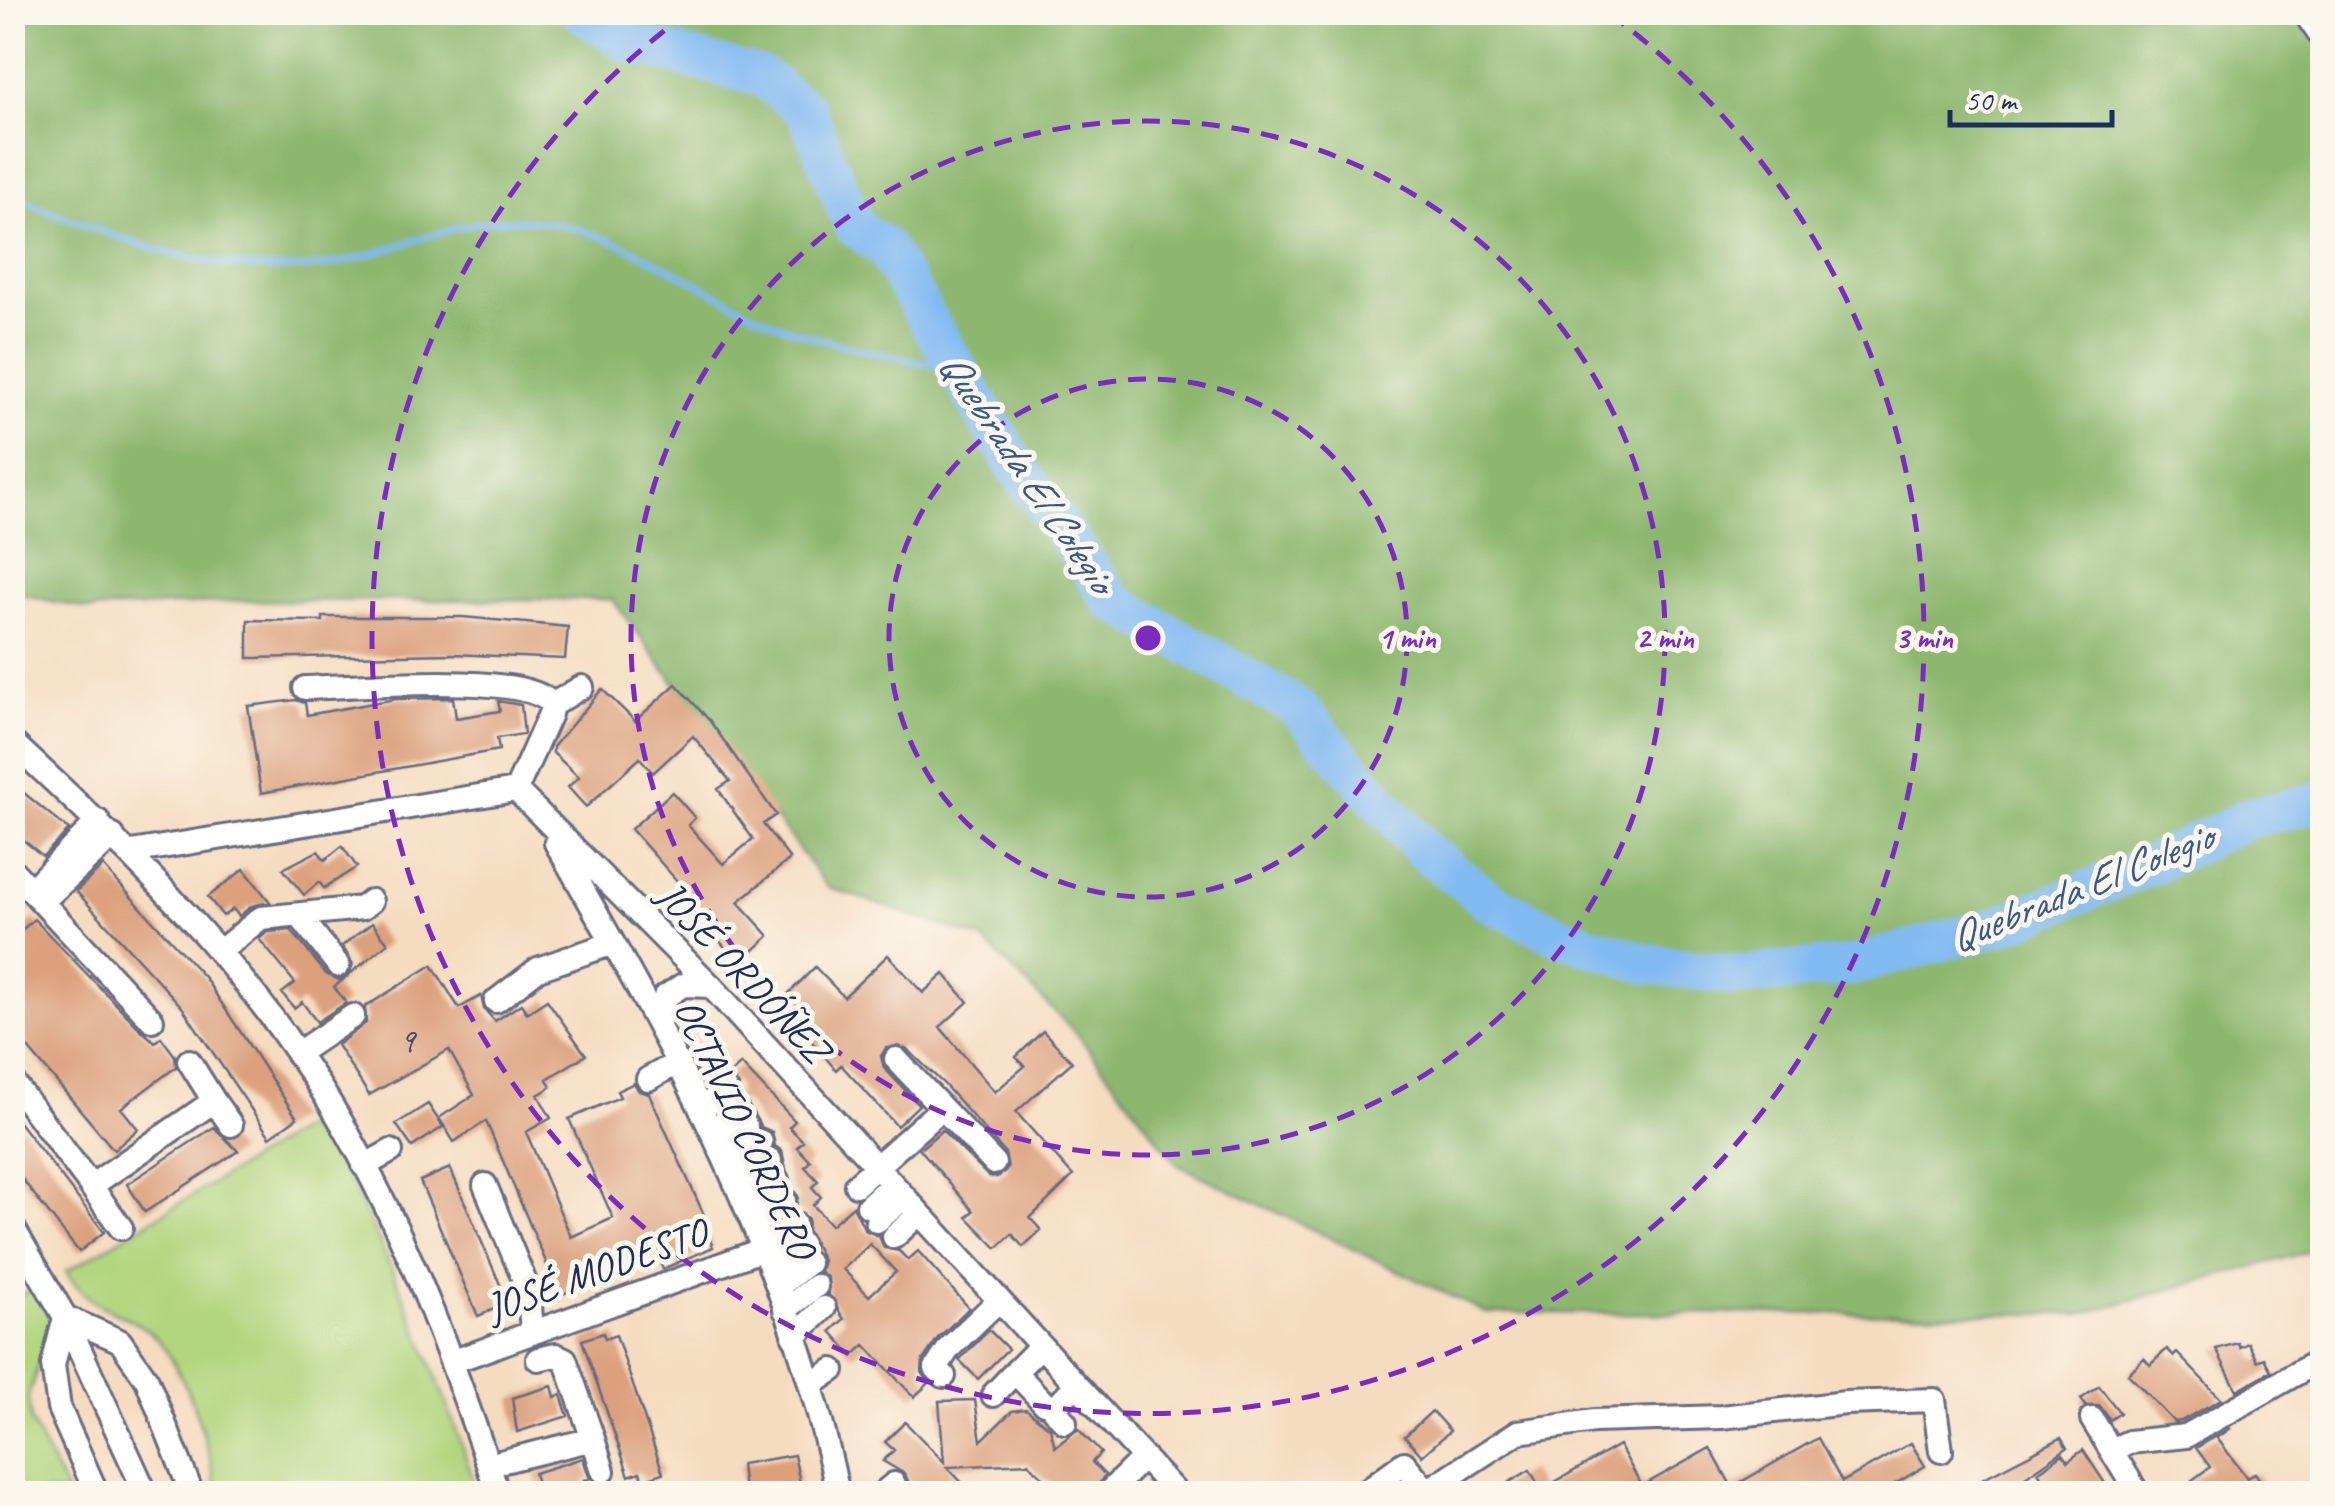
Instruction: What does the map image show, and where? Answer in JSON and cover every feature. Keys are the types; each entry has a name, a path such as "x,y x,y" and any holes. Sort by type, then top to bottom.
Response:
{"street":[{"path":"2304,12 2322,38"},
{"path":"305,688 455,684 525,689 547,698 552,706"},
{"path":"131,852 516,790 552,706 582,687"},
{"path":"12,742 131,852 218,952 298,1053 364,1166 454,1361 498,1494"},
{"name":"JOSÉ ORDÓÑEZ","path":"516,790 711,986 898,1191 940,1254 998,1301 1177,1494"},
{"name":"OCTAVIO CORDERO","path":"539,814 659,1024 735,1177 811,1385 838,1494"},
{"path":"39,894 105,828"},
{"path":"12,870 39,894 152,1020"},
{"path":"218,952 261,918 362,908 371,900"},
{"path":"299,916 338,965"},
{"path":"496,1001 538,969 614,943"},
{"path":"659,1024 665,997 683,985 711,986"},
{"path":"298,1053 353,1016"},
{"path":"896,1058 994,1163"},
{"path":"189,1061 231,1125"},
{"path":"648,1079 679,1062"},
{"path":"12,1081 121,1228"},
{"path":"704,1108 725,1089"},
{"path":"91,1186 214,1100"},
{"path":"898,1191 880,1221 940,1108"},
{"path":"364,1166 391,1150"},
{"path":"735,1177 762,1154"},
{"path":"735,1177 762,1154"},
{"path":"735,1177 762,1154"},
{"path":"485,1184 529,1292 532,1333"},
{"path":"856,1185 898,1191"},
{"path":"12,1226 65,1317 146,1494"},
{"path":"771,1268 805,1254"},
{"path":"771,1268 805,1254"},
{"path":"785,1310 805,1254"},
{"name":"JOSÉ MODESTO","path":"454,1361 532,1333 771,1268"},
{"path":"944,1376 936,1368 949,1348 998,1301"},
{"path":"794,1337 824,1308"},
{"path":"65,1317 53,1365 59,1408 98,1494"},
{"path":"65,1317 120,1341 147,1380 192,1494"},
{"path":"993,1395 1006,1371 1036,1342"},
{"path":"538,1359 556,1355 566,1359 603,1470"},
{"path":"2111,1450 2129,1442 2186,1436 2322,1359"},
{"path":"811,1385 833,1370"},
{"path":"1006,1371 1044,1403"},
{"path":"1066,1422 1053,1409 1076,1385"},
{"path":"1362,1494 1404,1463 1427,1491 1518,1432 1594,1422 1722,1417 1846,1404 1934,1400 1941,1452"},
{"path":"2092,1420 2138,1494"},
{"path":"488,1465 592,1439"},
{"path":"1107,1494 1144,1458"}],"green space":[{"path":"13,13 2322,13 2322,1248 2081,1314 1486,1313 1178,1165 1077,1034 982,939 827,887 612,599 243,601 89,610 13,592"},
{"path":"317,1120 364,1209 406,1303 478,1493 216,1493 202,1430 183,1382 160,1342 147,1330 94,1301 66,1272"},
{"path":"34,1287 52,1320 28,1398 31,1421 67,1493 13,1493 13,1301"}],"building":[{"path":"323,617 463,617 568,627 565,659 452,654 248,658 248,620 323,621"},
{"path":"676,684 710,721 776,815 763,824 790,859 738,902 769,936 739,964 682,896 687,892 631,829 672,792 695,818 688,825 723,864 753,839 718,789 730,781 693,736 653,773 640,758 586,807 568,787 579,777 553,753 553,747 602,689 635,721"},
{"path":"453,698 456,718 500,711 498,701 521,705 524,734 497,738 499,750 261,793 248,706 296,700 305,703 307,715 395,699"},
{"path":"12,783 69,830 43,856 12,831"},
{"path":"342,846 357,867 324,888 319,882 304,895 283,869 318,851 325,860"},
{"path":"103,866 205,978 297,1118 270,1137 182,1007 76,891"},
{"path":"244,869 270,902 252,906 239,916 233,909 223,916 208,897"},
{"path":"34,919 141,1030 155,1042 161,1037 175,1056 176,1067 121,1108 138,1129 114,1150 12,1029 12,939"},
{"path":"372,923 388,943 348,975 353,964 342,946"},
{"path":"291,930 326,974 339,980 347,976 334,987 346,1003 317,1022 302,1002 294,1008 282,993 295,983 259,939 267,932"},
{"path":"888,955 923,993 944,974 968,1002 940,1027 995,1092 1025,1066 1016,1057 1043,1031 1072,1062 1016,1112 1073,1176 1030,1218 1041,1230 1023,1247 1012,1234 997,1248 967,1217 973,1211 920,1149 942,1130 989,1177 998,1177 1008,1168 1005,1153 943,1083 906,1048 886,1048 881,1056 884,1068 919,1105 897,1126 841,1065 836,1070 779,1003 815,967 844,997"},
{"path":"432,965 459,1008 481,996 484,1009 495,1021 521,1004 527,1013 547,1000 586,1055 547,1079 551,1087 538,1095 551,1118 526,1132 571,1237 613,1218 569,1119 620,1097 617,1091 634,1083 639,1091 649,1094 704,1215 700,1217 713,1247 663,1269 653,1246 587,1275 591,1282 560,1295 486,1121 454,1142 439,1118 474,1095 449,1050 369,1095 337,1045 366,1023 365,1007"},
{"path":"741,1064 795,1121 789,1127 803,1141 797,1147 810,1161 805,1167 818,1181 812,1187 821,1197 813,1205 831,1225 853,1206 865,1230 879,1236 884,1248 899,1251 908,1260 918,1251 969,1308 938,1338 923,1360 922,1372 929,1383 914,1397 865,1345 853,1356 831,1331 844,1319 828,1294 828,1278 820,1272 823,1260 807,1230 808,1219 796,1208 798,1196 790,1187 782,1151 775,1146 772,1132 761,1127 747,1103 737,1098 739,1085 729,1075","holes":["870,1244 896,1272 869,1296 843,1269"]},
{"path":"428,1104 443,1127 412,1147 396,1124"},
{"path":"12,1113 104,1232 79,1252 12,1166"},
{"path":"214,1127 238,1151 145,1212 127,1184"},
{"path":"450,1168 508,1303 478,1316 420,1181"},
{"path":"989,1330 1008,1349 978,1379 959,1360"},
{"path":"603,1333 605,1339 616,1335 663,1473 643,1480 640,1472 629,1476 582,1340"},
{"path":"2238,1343 2240,1347 2248,1343 2257,1361 2264,1358 2271,1371 2237,1390 2216,1349"},
{"path":"2167,1349 2174,1356 2177,1353 2221,1399 2174,1422 2128,1374 2144,1358 2150,1365"},
{"path":"552,1386 555,1397 561,1395 568,1416 517,1432 512,1398"},
{"path":"2099,1386 2120,1413 2110,1420 2100,1406 2086,1406 2081,1399"},
{"path":"975,1400 981,1441 1012,1411 1026,1409 1050,1428 1055,1447 1078,1429 1101,1453 1092,1462 1105,1475 1092,1494 1061,1494 1028,1463 947,1467 973,1494 914,1494 905,1474 883,1461 894,1450 885,1442 905,1422 944,1462 939,1401"},
{"path":"1432,1411 1450,1431 1422,1456 1405,1436"},
{"path":"2231,1428 2217,1438 2247,1478 2255,1473 2270,1494 2173,1494 2210,1467 2196,1448"},
{"path":"1818,1438 1842,1482 1911,1443 1925,1466 1878,1494 1489,1494 1530,1470 1541,1490 1619,1445 1642,1486 1710,1448 1732,1487"},
{"path":"2061,1438 2067,1448 2009,1488 2011,1494 1953,1494"},
{"path":"2083,1450 2112,1494 2052,1494 2038,1472 2063,1454 2068,1461"},
{"path":"794,1455 800,1483 744,1492 741,1464"},
{"path":"583,1458 590,1479 584,1480 588,1494 540,1494 534,1473"}],"waterway":[{"name":"Quebrada El Colegio","path":"581,12 630,43 762,77 806,110 854,226 885,249 1014,463 1114,602 1298,708 1424,851 1491,902 1558,935 1643,963 1739,976 1851,966 1999,926 2151,865 2248,818 2322,802"},
{"path":"12,195 131,242 216,263 259,268 302,268 343,262 485,222 535,221 568,227 630,249 800,333 956,371"}]}
